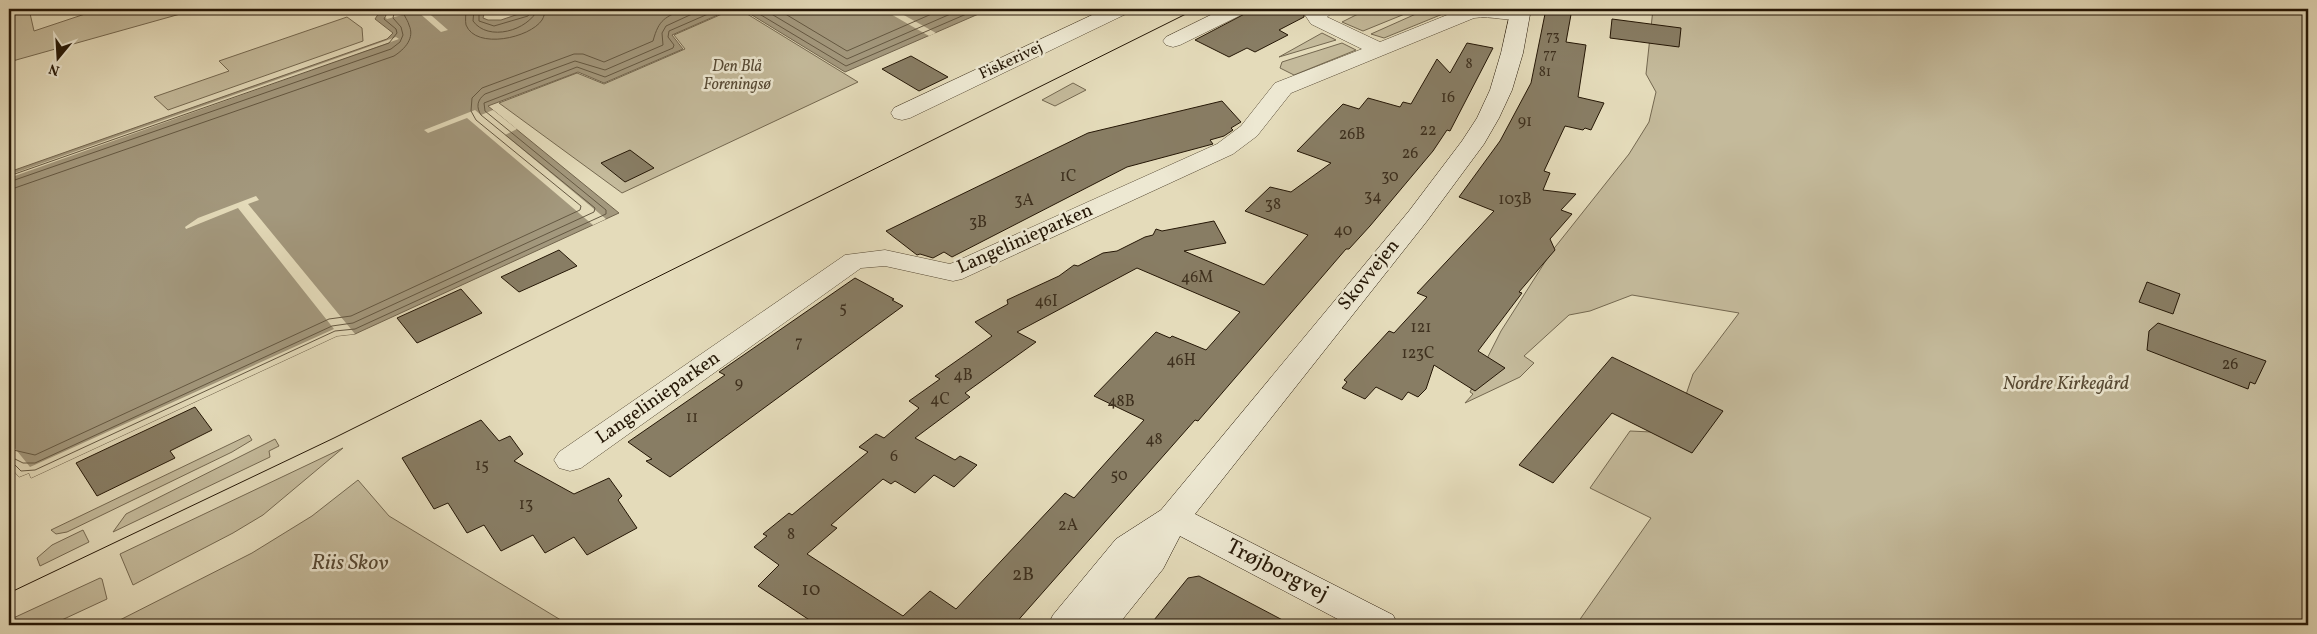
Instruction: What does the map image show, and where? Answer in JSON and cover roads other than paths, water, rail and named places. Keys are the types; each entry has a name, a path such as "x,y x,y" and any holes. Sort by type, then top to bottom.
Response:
{"street":[{"name":"Fiskerivej","path":"902,113 1121,9"},
{"path":"1173,41 1238,9"},
{"name":"Langelinieparken","path":"570,460 854,261 885,258 953,273 1225,149 1249,131 1283,88 1371,45 1469,13 1485,10 1520,11"},
{"name":"Skovvejen","path":"1173,518 1418,216 1472,144 1488,118 1500,90 1512,53 1520,11"},
{"path":"1322,15 1371,45"},
{"path":"1065,625 1128,548 1173,518"},
{"path":"1097,625 1150,560 1173,518"},
{"name":"Trøjborgvej","path":"1173,518 1382,625"}],"water":[{"path":"390,9 493,9 484,14 483,18 488,20 501,20 533,9 700,9 715,11 720,14 672,35 683,49 604,83 578,72 488,106 619,213 355,334 337,336 31,478 29,473 19,477 9,465 9,172 387,39 393,33 375,19 379,13"},
{"path":"742,9 990,9 845,72"}],"tram line":[{"path":"9,593 334,438 1196,9"}],"park label":[{"name":"Den Blå Foreningsø","path":"737,76"},
{"name":"Nordre Kirkegård","path":"2066,384"},
{"name":"Riis Skov","path":"350,563"}]}
